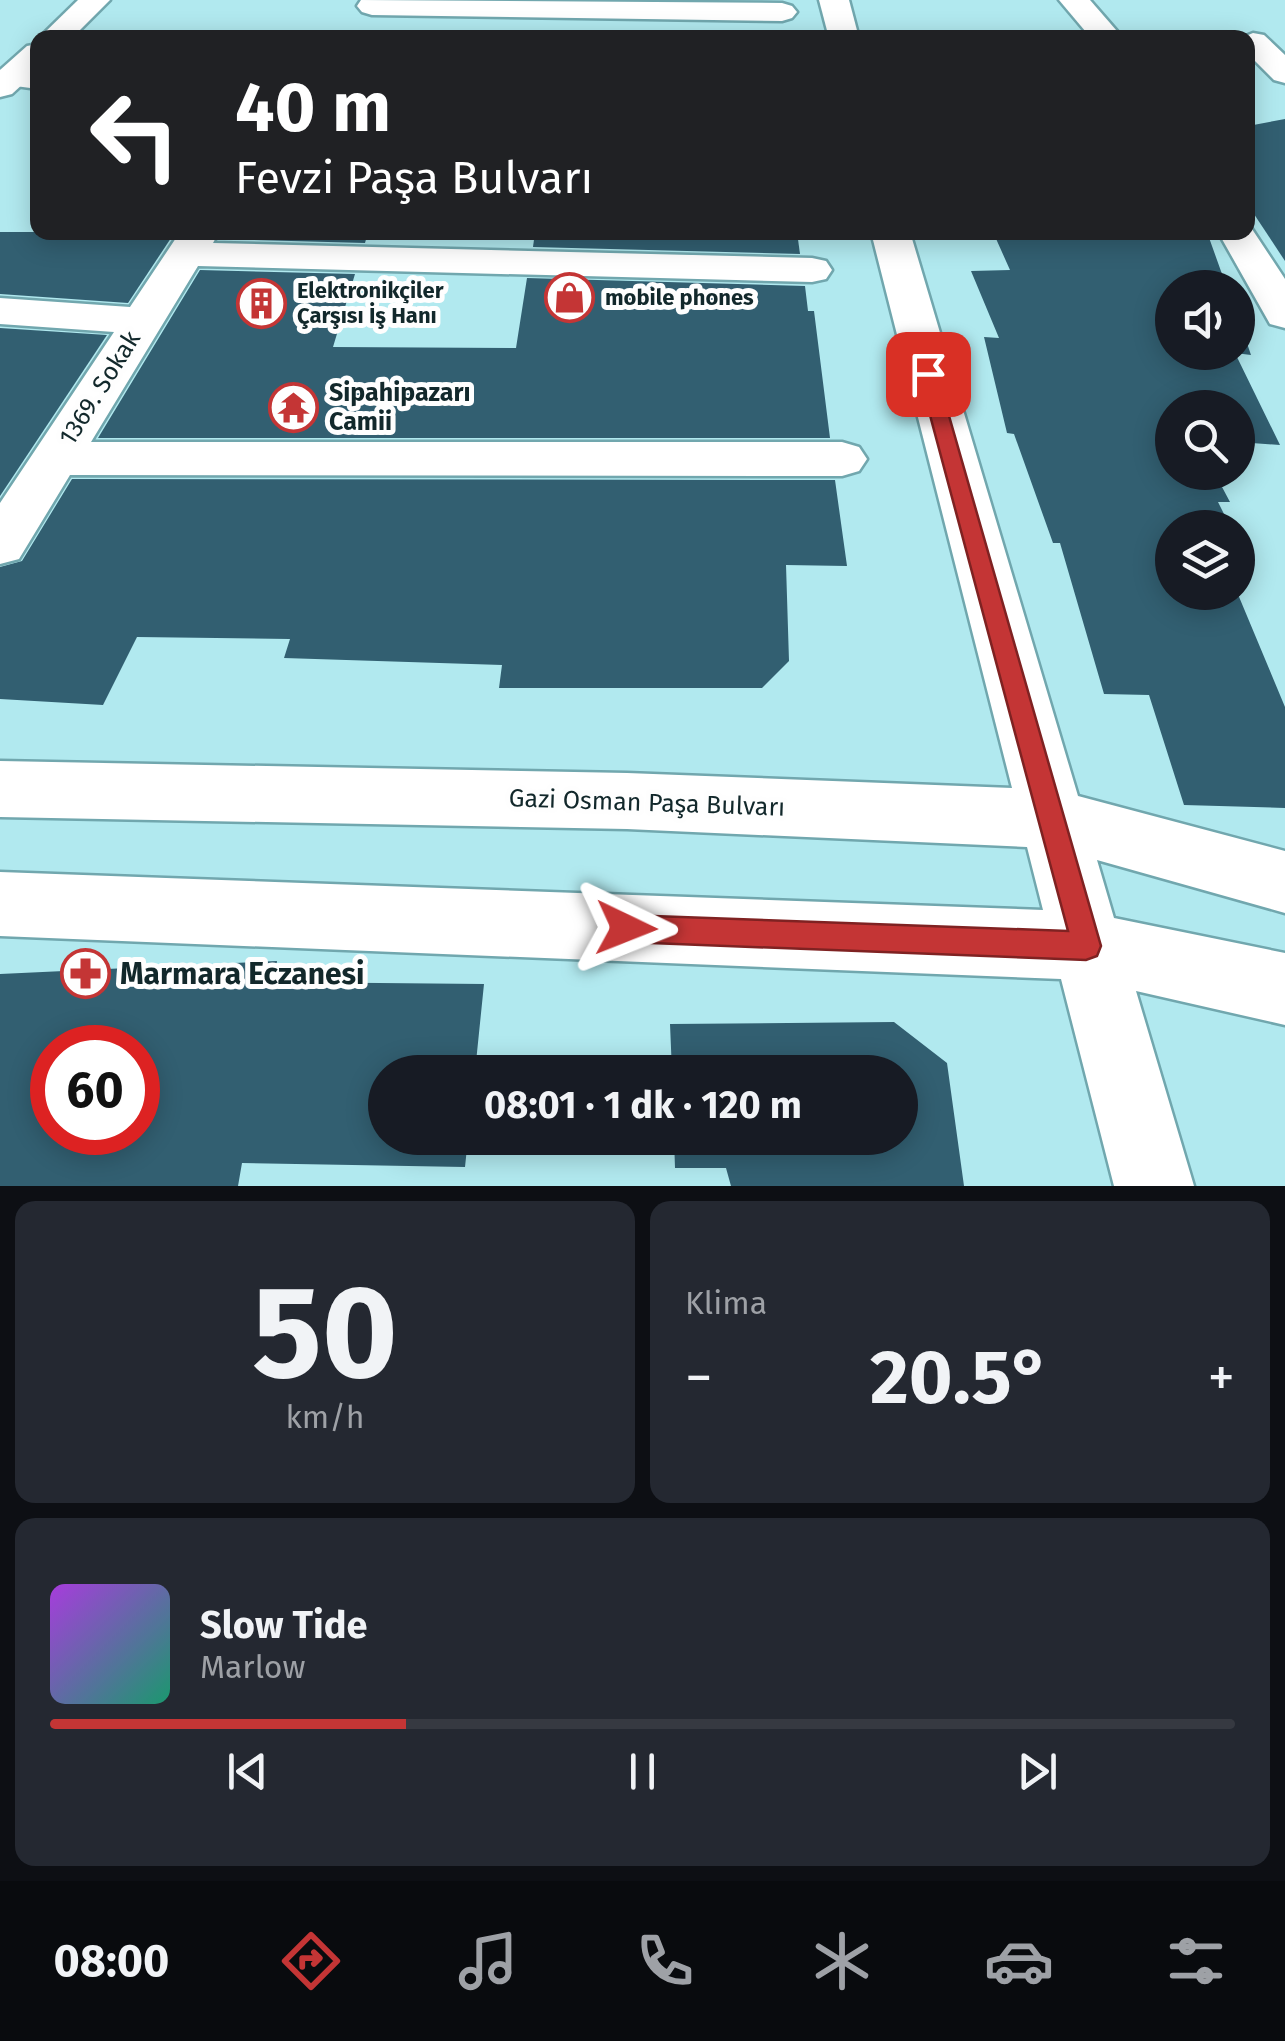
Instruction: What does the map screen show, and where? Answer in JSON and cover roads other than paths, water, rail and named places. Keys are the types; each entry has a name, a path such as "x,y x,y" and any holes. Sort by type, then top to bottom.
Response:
{"street":[{"path":"63,30 96,0"},
{"path":"834,0 842,30"},
{"path":"1074,0 1101,30"},
{"path":"355,30 374,3 782,12"},
{"path":"1255,42 1285,41"},
{"path":"1255,46 1285,73"},
{"path":"892,240 1154,1186"},
{"path":"1242,240 1285,315"},
{"path":"192,243 812,270"},
{"name":"1369. Sokak","path":"0,544 192,243"},
{"path":"0,311 141,321"},
{"path":"57,458 842,459"},
{"name":"Gazi Osman Paşa Bulvarı","path":"0,789 627,800 1054,819 1285,882"},
{"path":"0,904 1086,946 1285,989"}],"place":[{"name":"mobile phones","path":"570,297"},
{"name":"Elektronikçiler Çarşısı İş Hanı","path":"262,303"},
{"name":"Sipahipazarı Camii","path":"294,407"},
{"name":"Marmara Eczanesi","path":"85,974"}]}
